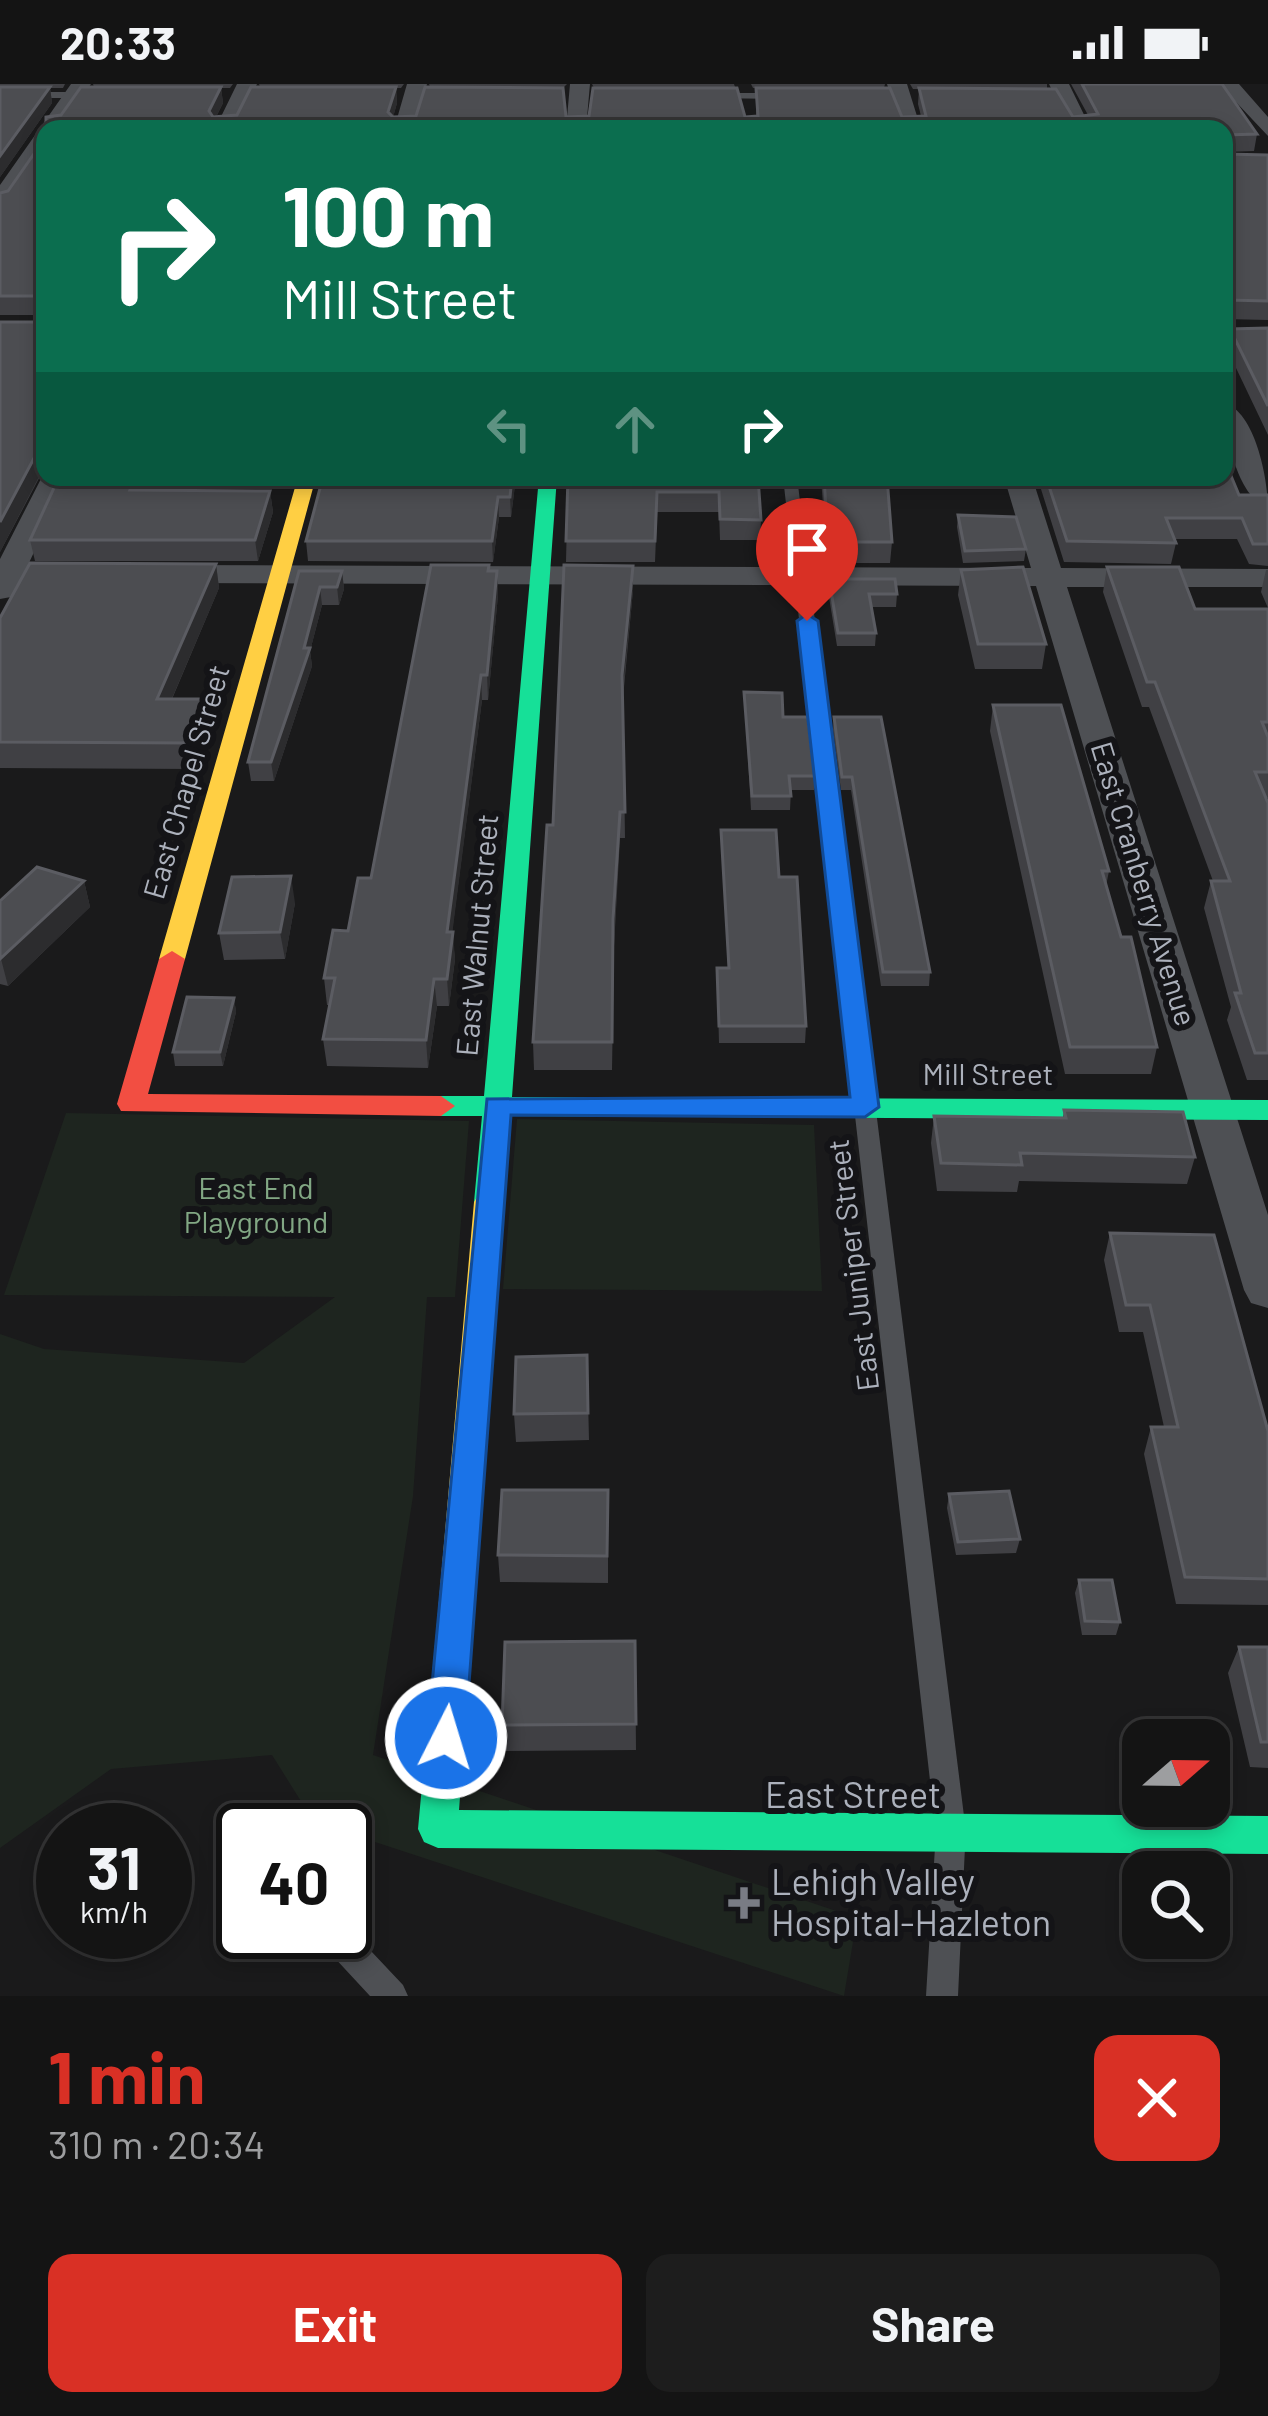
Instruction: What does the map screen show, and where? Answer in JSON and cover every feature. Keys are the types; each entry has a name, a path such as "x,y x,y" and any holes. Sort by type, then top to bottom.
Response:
{"street":[{"path":"1229,84 1268,130"},
{"path":"57,120 77,89"},
{"path":"577,120 579,90"},
{"path":"899,90 908,120"},
{"path":"229,120 243,92"},
{"path":"1055,93 1074,120"},
{"path":"0,158 36,158"},
{"path":"0,201 36,160"},
{"path":"1233,333 1268,333"},
{"path":"1233,429 1268,498"},
{"path":"50,486 3,579 279,575 1268,578"},
{"name":"East Chapel Street","path":"131,1104 304,486"},
{"name":"East Walnut Street","path":"438,1828 547,486"},
{"name":"East Cranberry Avenue","path":"1021,486 1268,1290"},
{"name":"Mill Street","path":"131,1104 1268,1109"},
{"name":"East Street","path":"438,1828 1268,1834"}],"lane":[{"path":"0,95 77,89 116,95"},
{"path":"555,96 579,90 602,96"},
{"path":"744,90 747,113"},
{"path":"698,96 744,90 790,97"},
{"path":"879,97 899,90 925,97"},
{"path":"407,92 437,96"},
{"name":"East Juniper Street","path":"791,486 951,1832 942,1996"},
{"path":"357,1959 392,1996"}],"green space":[{"name":"East End Playground","path":"66,1113 469,1121 455,1297 427,1297 413,1496 373,1755 857,1918 844,1996 372,1841 372,1803 302,1803 272,1755 111,1769 63,1803 36,1803 36,1822 0,1848 0,1334 44,1349 244,1363 335,1297 4,1295"},
{"path":"517,1119 814,1125 822,1291 503,1289"}],"building":[{"path":"1082,84 1222,84 1257,134 1233,135 1233,120 46,120 61,115 81,87 221,87 209,111 213,117 237,115 251,87 396,87 388,112 393,117 416,116 425,87 563,88 566,117 589,116 593,88 737,88 745,117 758,116 756,88 890,88 902,117 926,116 919,88 1056,89 1073,117 1098,114"},
{"path":"0,87 50,87 0,156"},
{"path":"36,151 36,296 0,296 0,193 8,191"},
{"path":"1233,154 1268,155 1268,301 1233,300"},
{"path":"0,322 36,322 36,454 0,522"},
{"path":"1268,328 1268,406 1233,335 1233,329"},
{"path":"1233,481 1239,495 1268,495 1268,544 1253,544 1242,518 1166,518 1176,543 1067,541 1049,486 1233,486"},
{"path":"55,486 270,491 255,540 30,540"},
{"path":"321,486 511,486 510,497 498,497 492,541 306,541"},
{"path":"568,486 759,486 761,520 720,519 719,492 657,492 655,541 566,541"},
{"path":"825,486 888,486 892,542 828,542"},
{"path":"958,515 1016,517 1026,549 965,551"},
{"path":"30,563 216,564 157,699 205,699 192,743 0,742 0,618"},
{"path":"431,565 489,565 488,571 497,571 487,675 481,675 447,932 453,932 447,979 434,979 426,1040 323,1039 335,978 324,978 333,930 348,931 358,878 371,878"},
{"path":"564,565 633,566 622,675 625,812 620,812 613,919 612,1042 533,1042 547,825 553,825"},
{"path":"1023,567 1046,644 978,644 961,570"},
{"path":"1107,567 1179,567 1195,609 1268,609 1268,722 1262,722 1268,737 1268,772 1255,772 1268,803 1268,1053 1255,1053 1235,993 1241,993 1211,881 1230,881 1155,682 1147,682"},
{"path":"299,571 342,571 337,587 320,587 304,648 310,648 271,762 248,762"},
{"path":"829,579 895,579 897,594 869,594 876,633 838,633"},
{"path":"744,692 782,693 783,717 808,717 815,776 789,776 791,796 752,796"},
{"path":"993,705 1061,705 1109,871 1102,871 1121,937 1131,937 1157,1047 1070,1047"},
{"path":"834,717 881,717 930,972 883,972 852,777 842,777"},
{"path":"721,830 776,830 779,877 797,877 806,1026 719,1026 717,968 729,968"},
{"path":"37,867 84,881 0,959 0,901"},
{"path":"291,876 280,932 219,933 232,877"},
{"path":"187,997 234,998 220,1052 173,1052"},
{"path":"1064,1110 1183,1112 1195,1157 1020,1153 1022,1165 941,1163 934,1116 1066,1118"},
{"path":"1110,1233 1214,1235 1268,1431 1268,1579 1185,1577 1151,1427 1178,1427 1150,1305 1126,1305"},
{"path":"587,1355 588,1413 514,1414 516,1357"},
{"path":"502,1490 608,1490 607,1556 498,1555"},
{"path":"1009,1491 1020,1539 958,1542 949,1494"},
{"path":"1079,1580 1112,1580 1120,1622 1085,1621"},
{"path":"635,1641 636,1724 502,1725 505,1642"},
{"path":"1239,1647 1268,1647 1268,1742 1261,1742"}],"traffic: fast":[{"path":"489,1202 547,486"},
{"path":"441,1106 1268,1110"},
{"path":"456,1612 438,1829 1268,1835"}],"traffic: slow":[{"path":"1233,333 1268,333"},
{"path":"172,959 304,486"},
{"path":"456,1612 489,1202"}],"traffic: jam":[{"path":"172,959 131,1104 441,1106"}],"place":[{"name":"Lehigh Valley Hospital-Hazleton","path":"744,1903"}],"route":[{"path":"446,1738 497,1106 865,1107 807,621"}]}
